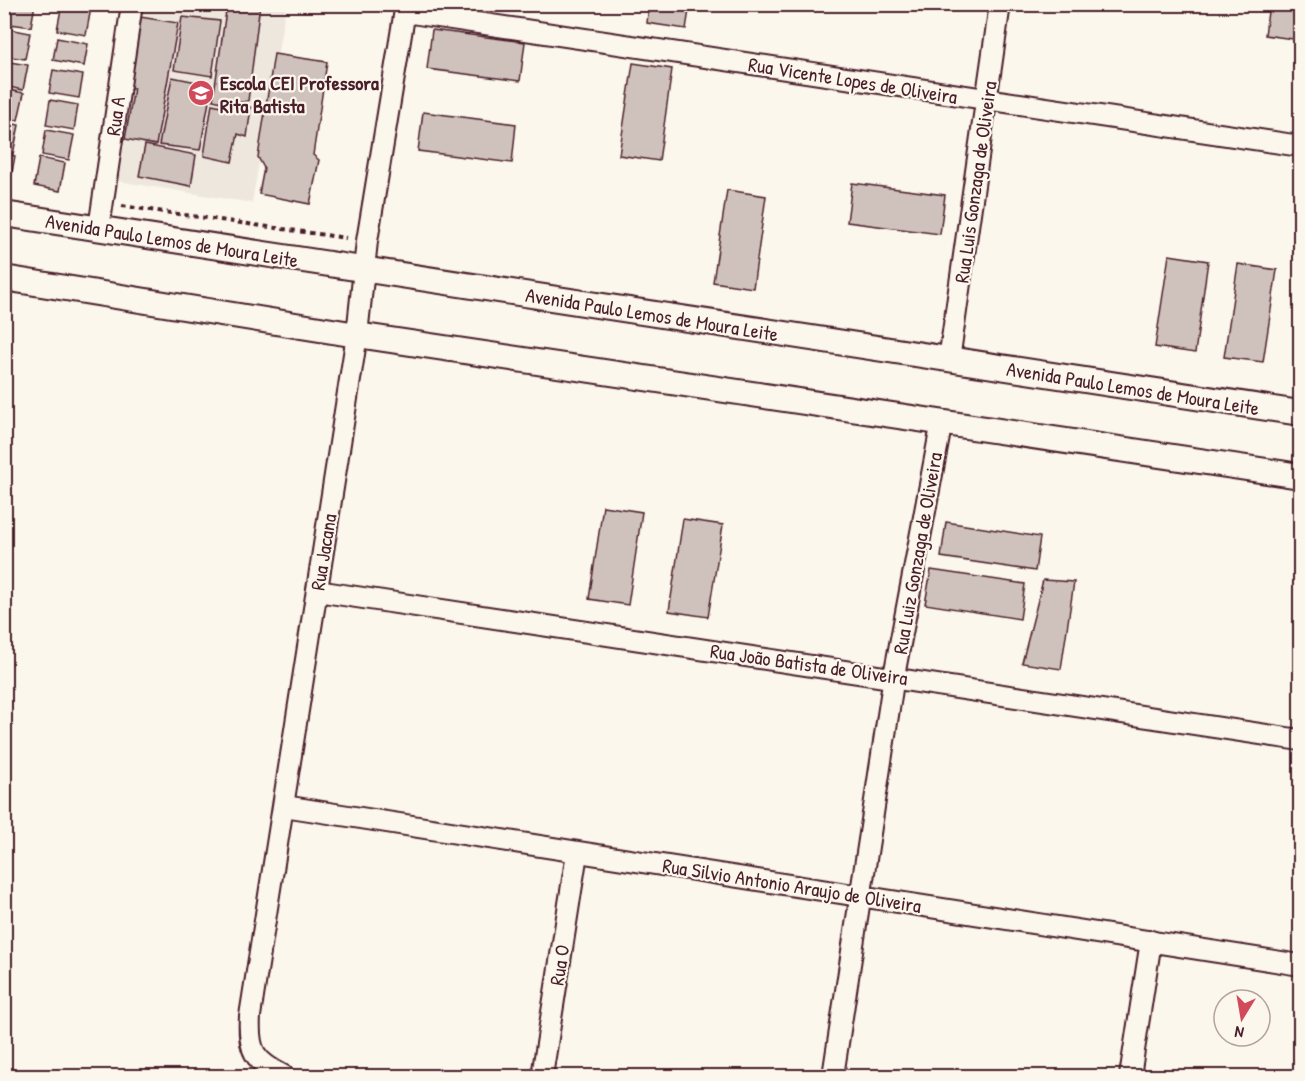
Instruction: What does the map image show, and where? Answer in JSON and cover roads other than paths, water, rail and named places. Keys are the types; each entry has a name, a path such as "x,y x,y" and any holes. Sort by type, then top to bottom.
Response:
{"street":[{"name":"Rua A","path":"99,228 132,4"},
{"name":"Rua Luis Gonzaga de Oliveira","path":"949,360 1000,4"},
{"name":"Rua Vicente Lopes de Oliveira","path":"406,8 987,101 1300,146"},
{"name":"Rua Jacana","path":"284,1077 265,1066 256,1057 249,1034 357,335 368,241 406,8"},
{"name":"Avenida Paulo Lemos de Moura Leite","path":"4,214 1300,413"},
{"path":"4,278 357,335 1300,476"},
{"name":"Rua Luiz Gonzaga de Oliveira","path":"833,1077 894,676 942,421"},
{"name":"Rua João Batista de Oliveira","path":"317,591 894,676 1300,740"},
{"name":"Rua Silvio Antonio Araujo de Oliveira","path":"284,806 1300,965"},
{"name":"Rua O","path":"542,1077 577,853"},
{"path":"1130,1077 1151,941"}],"place":[{"name":"Escola CEI Professora Rita Batista","path":"201,93"}]}
